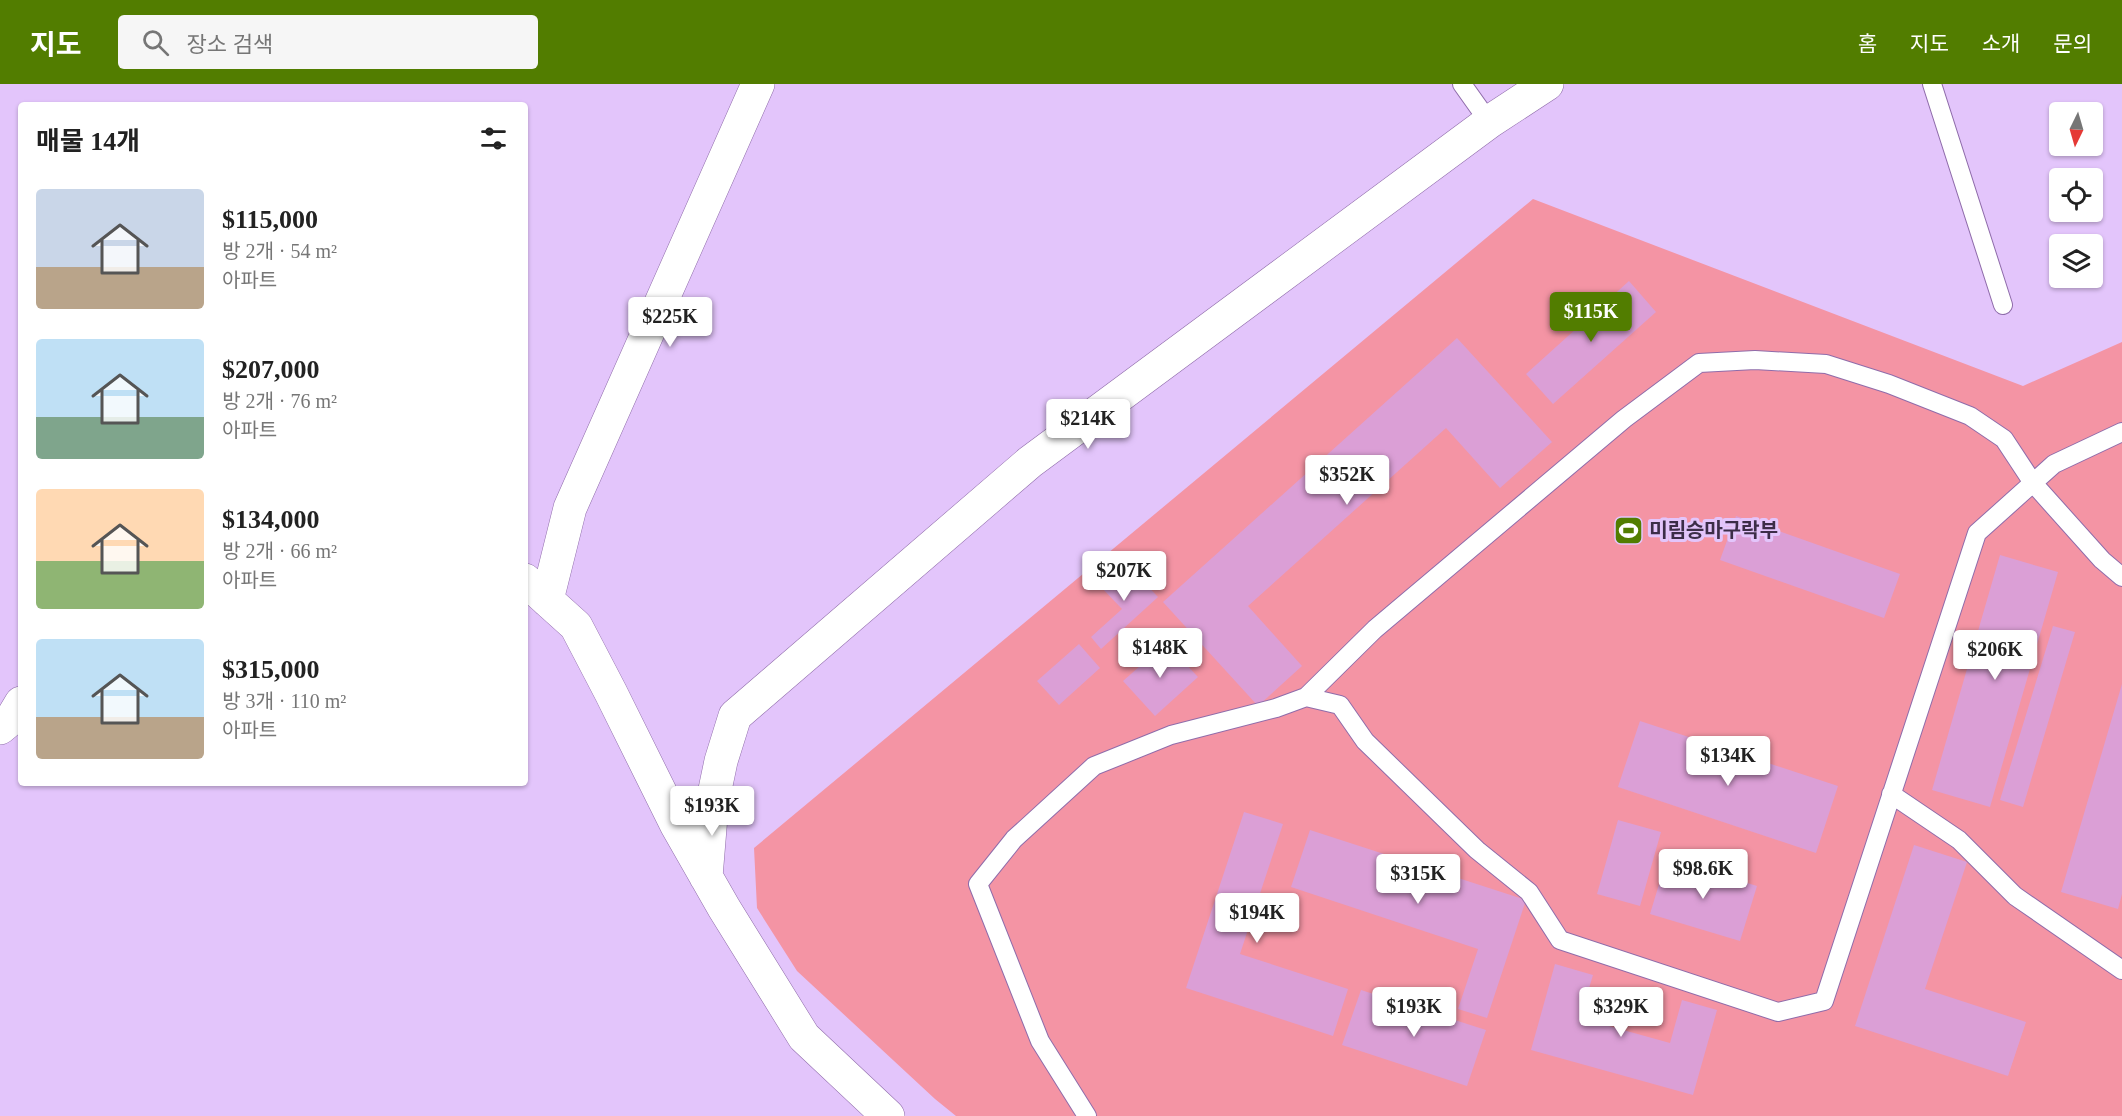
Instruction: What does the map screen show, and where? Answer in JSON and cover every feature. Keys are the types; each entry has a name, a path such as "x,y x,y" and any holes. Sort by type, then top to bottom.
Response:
{"street":[{"path":"758,84 570,508 536,590 576,626 676,824 804,1036 888,1116"},
{"path":"706,877 712,804 721,761 735,716 1030,462 1489,122 1548,84"},
{"path":"0,728 12,718 18,708"}],"lane":[{"path":"1462,84 1489,122"},
{"path":"1932,84 2003,305"},
{"path":"1087,1116 1040,1041 978,884 1014,839 1094,766 1171,735 1276,708 1306,697 1375,629 1624,419 1699,363 1755,360 1826,364 1889,384 1970,416 2004,439 2033,483 2102,560 2122,577"},
{"path":"1306,697 1340,705 1365,741 1477,850 1529,892 1560,940 1778,1012 1824,1000 1977,533 2054,464 2122,432"},
{"path":"1891,794 1959,840 2015,896 2122,970"}],"shaded area":[{"name":"미림승마구락부","path":"1533,199 2023,386 2122,342 2122,1116 956,1116 797,971 757,908 754,848"}],"building":[{"path":"1629,281 1656,312 1553,404 1526,374"},
{"path":"1457,338 1552,442 1500,488 1446,428 1248,606 1302,666 1258,706 1163,602"},
{"path":"1736,516 1900,574 1884,618 1720,560"},
{"path":"2000,555 2058,572 1990,807 1932,790"},
{"path":"1126,563 1158,597 1101,649 1091,637 1122,609 1100,586"},
{"path":"2053,626 2075,632 2023,807 2000,800"},
{"path":"1166,643 1198,677 1155,716 1123,681"},
{"path":"1079,644 1100,668 1059,705 1037,681"},
{"path":"2122,684 2122,894 2118,909 2061,892"},
{"path":"1640,721 1838,786 1816,853 1618,787"},
{"path":"1244,812 1283,824 1240,954 1348,989 1333,1036 1186,988"},
{"path":"1618,820 1661,832 1640,906 1597,894"},
{"path":"1310,830 1526,900 1487,1018 1458,1009 1478,949 1291,887"},
{"path":"1914,845 1967,862 1925,989 2026,1022 2008,1076 1855,1026"},
{"path":"1667,858 1757,886 1740,941 1650,914"},
{"path":"1555,964 1593,975 1580,1018 1670,1043 1682,1000 1717,1010 1693,1095 1531,1050"},
{"path":"1361,990 1486,1030 1467,1086 1342,1045"}],"place":[{"name":"미림승마구락부","path":"1628,530"}]}
